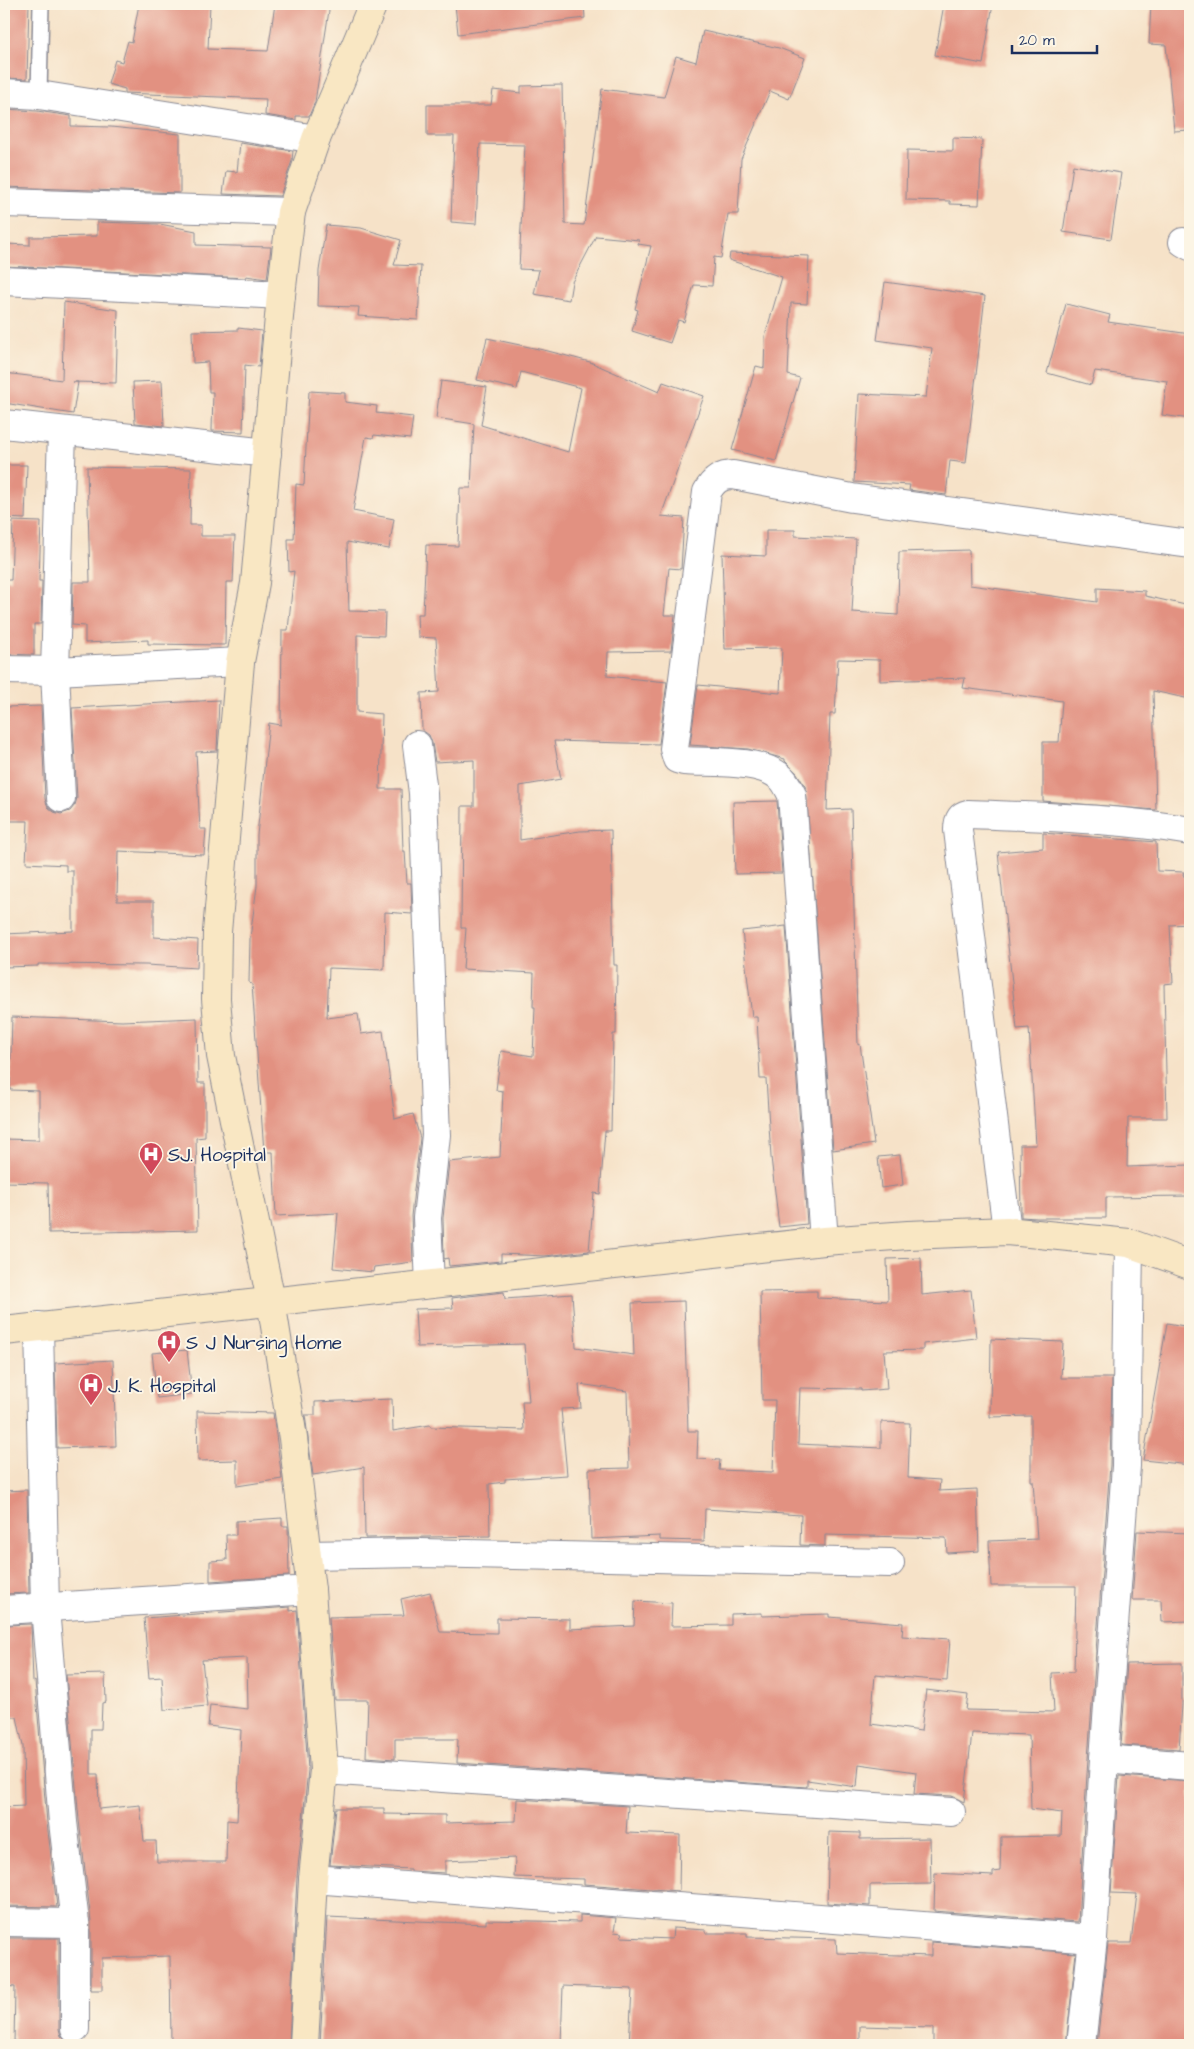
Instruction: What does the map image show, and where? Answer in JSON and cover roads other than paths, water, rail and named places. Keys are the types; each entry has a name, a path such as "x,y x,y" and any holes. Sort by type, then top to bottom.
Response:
{"street":[{"path":"304,2045 313,1880 324,1770 311,1590 293,1438 271,1301 221,1056 216,999 217,932 240,662 255,583 281,295 291,212 316,140 373,4"},
{"path":"4,93 39,94 316,140"},
{"path":"4,203 291,212"},
{"path":"4,281 281,295"},
{"path":"4,424 267,453"},
{"path":"61,798 55,671 62,431"},
{"path":"824,1241 792,795 783,779 768,770 753,765 684,761 677,759 674,749 707,492 718,479 725,475 733,475 852,498 1190,544"},
{"path":"4,670 55,671 240,662"},
{"path":"417,745 423,793 436,1135 427,1218 430,1284"},
{"path":"1007,1231 958,830 959,821 968,814 1048,817 1138,822 1190,831"},
{"path":"4,1331 824,1241 908,1235 1007,1231 1128,1243 1190,1265"},
{"path":"1081,2045 1093,1939 1104,1759 1126,1466 1128,1243"},
{"path":"38,1326 45,1608 63,1822 75,1922 75,2029"},
{"path":"307,1555 430,1553 890,1562"},
{"path":"4,1610 311,1590"},
{"path":"1104,1759 1190,1766"},
{"path":"324,1770 951,1812"},
{"path":"313,1880 1093,1939"},
{"path":"4,1922 75,1922"}],"lane":[{"path":"39,94 42,4"}],"place":[{"name":"SJ. Hospital","path":"151,1175"},
{"name":"S J Nursing Home","path":"169,1363"},
{"name":"J. K. Hospital","path":"91,1406"}]}
